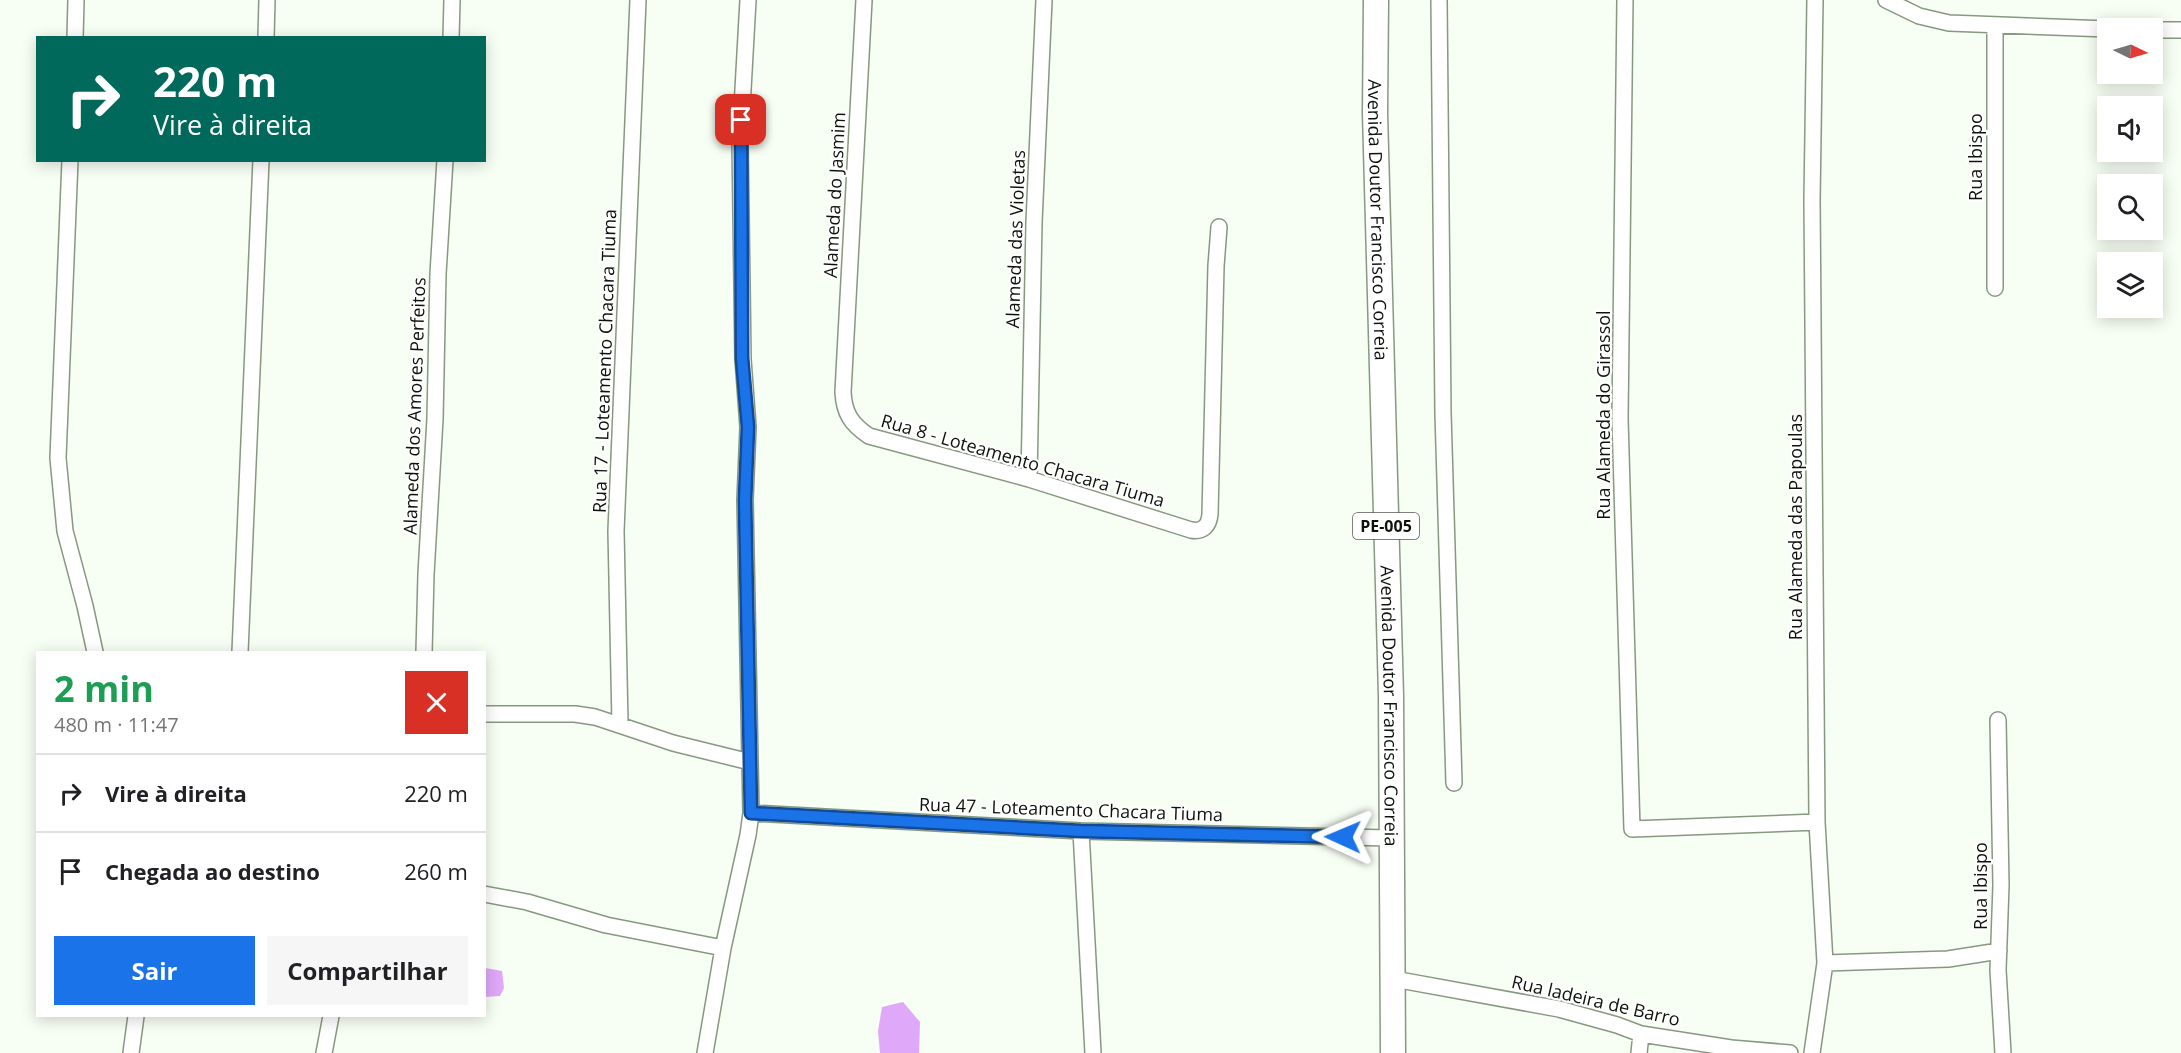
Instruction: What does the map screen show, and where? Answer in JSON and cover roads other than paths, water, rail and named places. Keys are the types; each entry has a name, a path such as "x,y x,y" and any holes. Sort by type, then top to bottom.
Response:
{"main road":[{"name":"Avenida Doutor Francisco Correia","path":"1376,0 1375,113 1391,696 1390,838 1394,1053"}],"street":[{"path":"75,36 76,0"},
{"path":"266,36 267,0"},
{"path":"451,36 452,0"},
{"name":"Rua 17 - Loteamento Chacara Tiuma","path":"620,724 616,531 638,0"},
{"path":"705,1053 723,948 751,813 745,500 748,427 742,358 740,143 748,0"},
{"name":"Alameda do Jasmim","path":"843,392 864,0"},
{"name":"Alameda das Violetas","path":"1029,479 1034,222 1044,0"},
{"path":"1439,0 1443,412 1455,783"},
{"name":"Rua Alameda do Girassol","path":"1625,0 1620,419 1632,829 1817,822"},
{"name":"Rua Alameda das Papoulas","path":"1812,1053 1825,963 1817,822 1812,212 1815,0"},
{"path":"1886,0 1919,16 1933,20 1995,26 2097,29"},
{"name":"Rua Ibispo","path":"1995,26 1995,288"},
{"path":"2163,30 2181,30"},
{"path":"70,162 58,458 65,531 95,651"},
{"path":"240,651 261,162"},
{"name":"Alameda dos Amores Perfeitos","path":"424,651 445,162"},
{"name":"Rua 8 - Loteamento Chacara Tiuma","path":"843,392 849,419 854,426 869,436 1029,479 1191,530 1205,528 1210,514 1219,227"},
{"path":"486,714 575,714 620,724 673,742 750,762"},
{"name":"Rua Ibispo","path":"1998,720 2001,885 1998,970 2003,1053"},
{"name":"Rua 47 - Loteamento Chacara Tiuma","path":"751,813 1081,831 1390,838"},
{"path":"1081,831 1093,1053"},
{"path":"486,894 527,902 606,925 723,948"},
{"path":"1825,963 1948,959 1999,951"},
{"name":"Rua ladeira de Barro","path":"1394,979 1559,1009 1641,1034 1731,1048 1790,1053"},
{"path":"131,1053 136,1017"},
{"path":"324,1053 331,1017"},
{"path":"1639,1053 1641,1034"}]}
